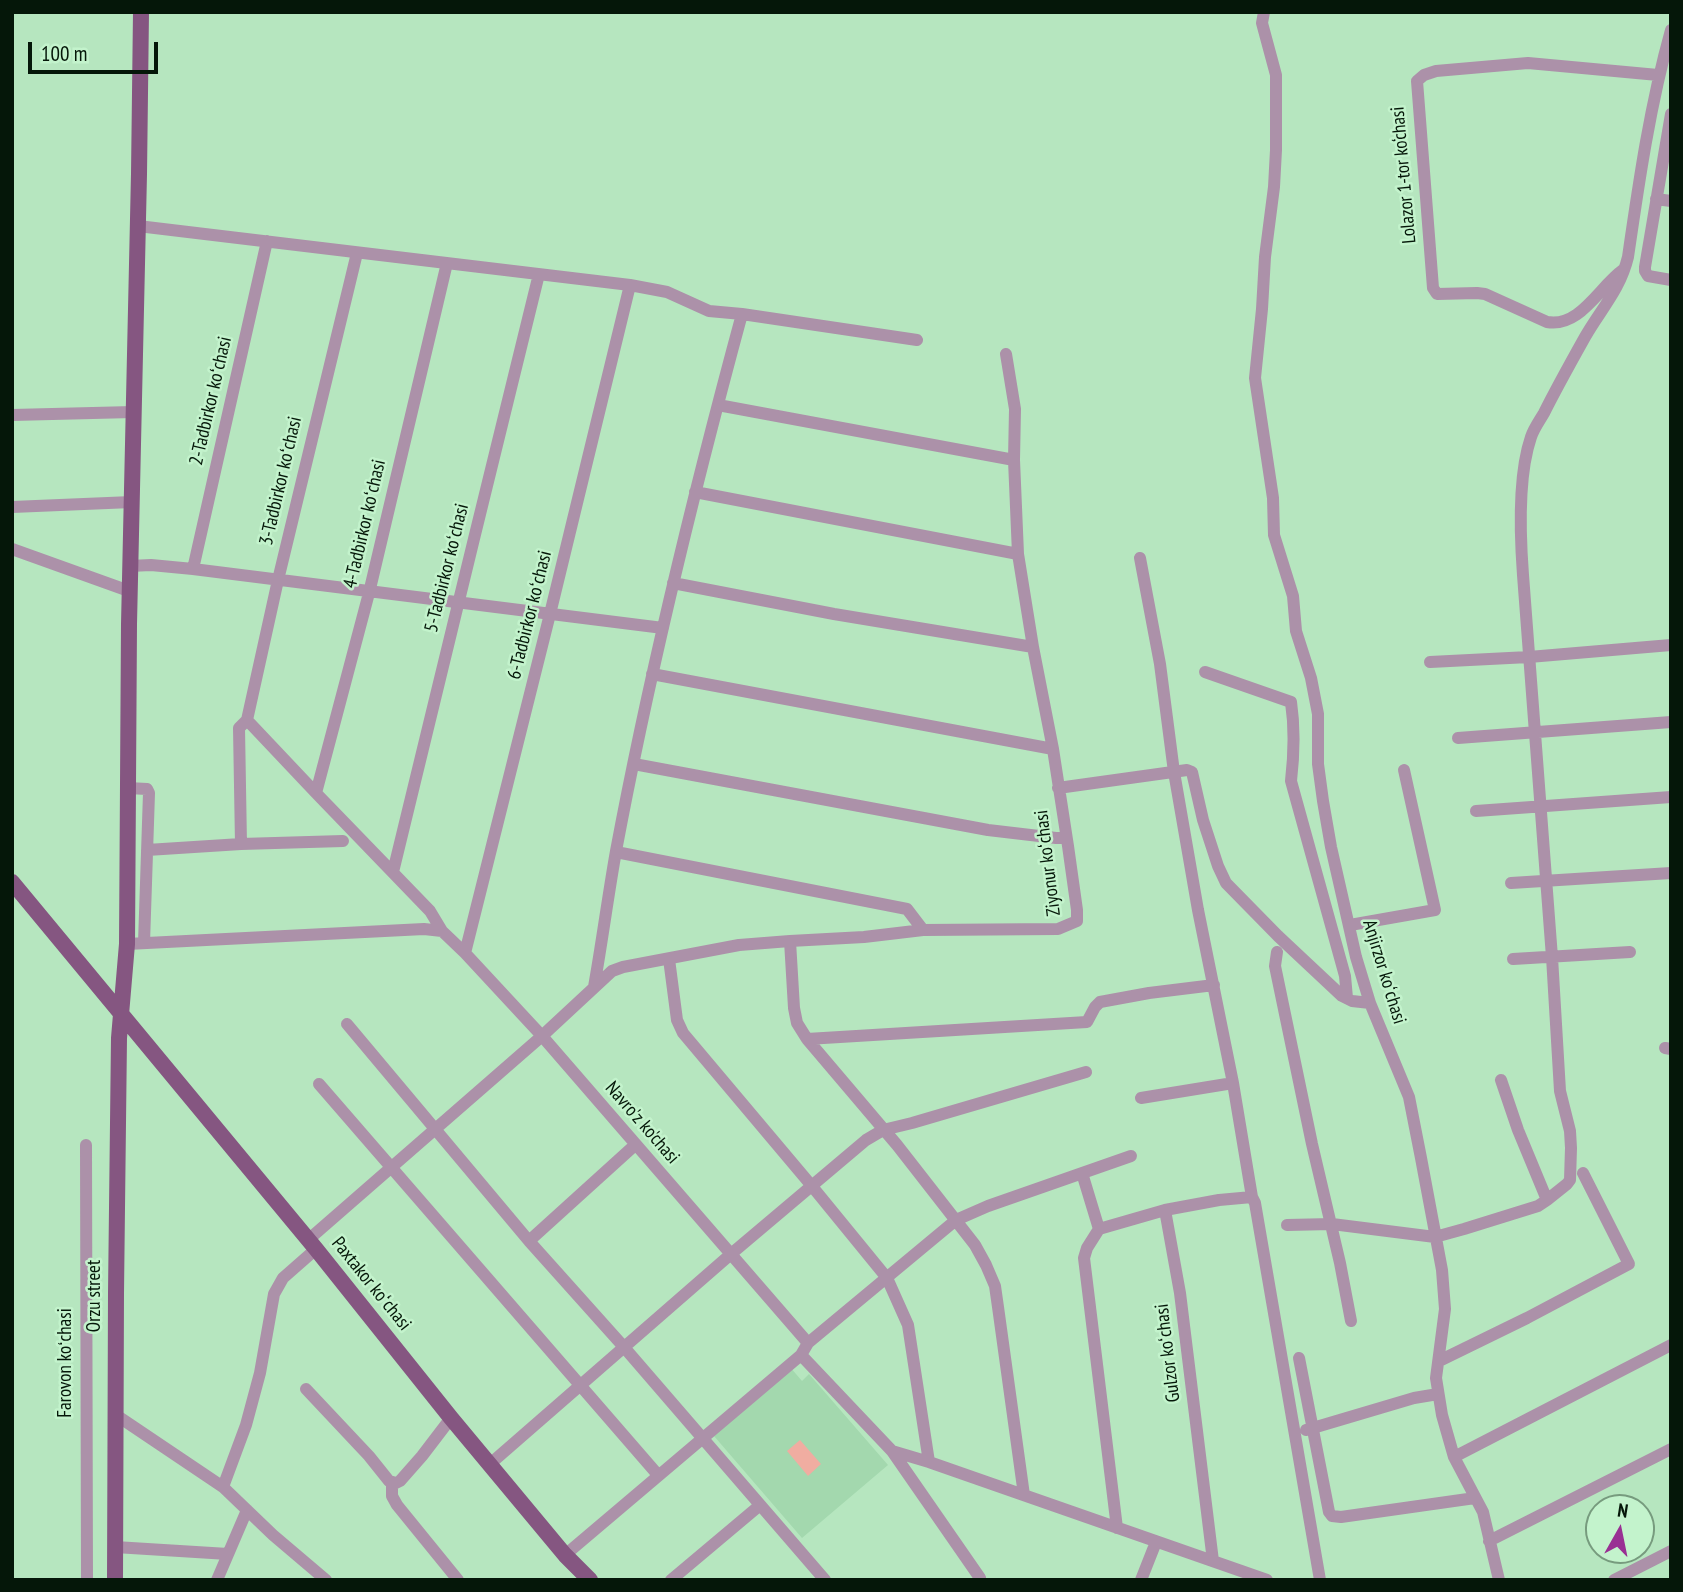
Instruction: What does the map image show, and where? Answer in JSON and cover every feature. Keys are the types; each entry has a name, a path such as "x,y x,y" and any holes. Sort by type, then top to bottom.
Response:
{"main road":[{"name":"Orzu street","path":"115,1580 119,1038 121,1013 136,944 137,788 129,591 141,12"},
{"name":"Paxtakor koʻchasi","path":"12,882 312,1244 489,1464 565,1555 590,1580"}],"street":[{"name":"Anjirzor koʻchasi","path":"1264,12 1262,23 1276,75 1276,150 1255,378 1273,498 1274,535 1293,596 1296,631 1311,678 1318,714 1318,764 1323,801 1356,957 1370,1003 1409,1097 1442,1270 1445,1310 1436,1378 1442,1415 1454,1457 1483,1512 1499,1580"},
{"path":"1287,1225 1332,1224 1435,1237 1538,1206 1567,1184 1571,1174 1570,1131 1560,1091 1521,549 1523,468 1532,436 1544,412 1589,330 1614,294 1625,269 1658,75 1671,30"},
{"name":"Lolazor 1-tor ko‘chasi","path":"1625,269 1610,281 1588,306 1556,324 1485,294 1437,294 1433,288 1417,81 1436,71 1528,63 1658,75"},
{"path":"1670,121 1645,271 1648,276 1671,280"},
{"path":"1656,199 1671,201"},
{"path":"138,226 630,285 667,292 709,311 917,340"},
{"name":"2-Tadbirkor koʻchasi","path":"193,569 267,241"},
{"name":"3-Tadbirkor koʻchasi","path":"241,844 239,728 247,720 357,253"},
{"name":"4-Tadbirkor koʻchasi","path":"316,793 369,593 447,263"},
{"name":"5-Tadbirkor koʻchasi","path":"393,872 539,274"},
{"name":"6-Tadbirkor koʻchasi","path":"465,953 630,285"},
{"path":"594,987 616,852 652,674 695,492 743,314"},
{"name":"Ziyonur koʻchasi","path":"222,1487 246,1424 260,1373 274,1294 283,1278 312,1244 391,1167 542,1036 612,971 739,945 864,937 923,930 1058,929 1077,921 1053,749 1018,554 1015,409 1006,354"},
{"path":"718,405 1014,460"},
{"path":"12,415 134,412"},
{"path":"695,492 1018,554"},
{"path":"12,508 132,502"},
{"path":"12,549 129,591"},
{"path":"1140,558 1160,664 1174,772 1198,910 1255,1203 1320,1580"},
{"path":"130,566 193,569 663,628"},
{"path":"673,583 834,614 1033,647"},
{"path":"1430,662 1671,645"},
{"path":"1205,672 1291,702 1291,781 1345,976 1347,998"},
{"path":"652,674 1053,749"},
{"name":"Navro'z ko'chasi","path":"247,720 430,911 442,931 542,1036 808,1343"},
{"path":"1458,738 1671,722"},
{"path":"634,764 988,830 1066,838"},
{"path":"1058,788 1187,770 1192,772 1203,820 1226,883 1330,985 1347,998 1370,1003"},
{"path":"1350,925 1435,910 1404,770"},
{"path":"137,788 149,793 147,850 136,944 424,929 442,931"},
{"path":"1476,811 1671,797"},
{"path":"147,850 343,841"},
{"path":"616,852 907,909 923,930"},
{"path":"1511,883 1671,873"},
{"path":"790,941 797,1023 807,1039 902,1152 975,1245 995,1286 1024,1495"},
{"path":"1278,952 1275,966 1351,1321"},
{"path":"1513,959 1630,952"},
{"path":"669,959 677,1020 683,1033 887,1278 908,1325 929,1462"},
{"path":"807,1039 1087,1021 1100,1002 1214,985"},
{"path":"346,1024 529,1241 760,1506 817,1577"},
{"path":"489,1464 623,1346 866,1140 883,1130 1086,1072"},
{"path":"1501,1080 1518,1130 1548,1200"},
{"path":"1140,1098 1233,1083"},
{"path":"319,1084 658,1475"},
{"path":"529,1241 635,1145"},
{"name":"Farovon koʻchasi","path":"86,1146 86,1580"},
{"path":"565,1555 801,1355 808,1343 956,1220 988,1206 1131,1156"},
{"path":"1082,1172 1099,1228"},
{"path":"1439,1361 1629,1264 1583,1173"},
{"path":"1117,1528 1084,1258 1087,1248 1099,1228 1165,1210 1252,1197"},
{"name":"Gulzor koʻchasi","path":"1165,1210 1181,1293 1213,1561"},
{"path":"1454,1457 1671,1345"},
{"path":"801,1355 891,1451 982,1579"},
{"path":"1299,1359 1329,1512 1332,1516 1341,1517 1475,1498"},
{"path":"306,1389 392,1482 392,1496 397,1505 458,1580"},
{"path":"1295,1432 1414,1398 1438,1394"},
{"path":"116,1415 222,1487 313,1575 326,1580"},
{"path":"392,1482 400,1481 451,1418"},
{"path":"1489,1542 1671,1448"},
{"path":"891,1451 1267,1580"},
{"path":"671,1580 760,1506"},
{"path":"217,1580 247,1510"},
{"path":"1141,1580 1156,1542"},
{"path":"115,1547 228,1554"},
{"path":"1614,1580 1671,1551"}],"shaded area":[{"path":"790,1367 802,1381 809,1374 888,1465 802,1538 714,1436"},
{"path":"800,1440 821,1464 808,1476 787,1451"}]}
